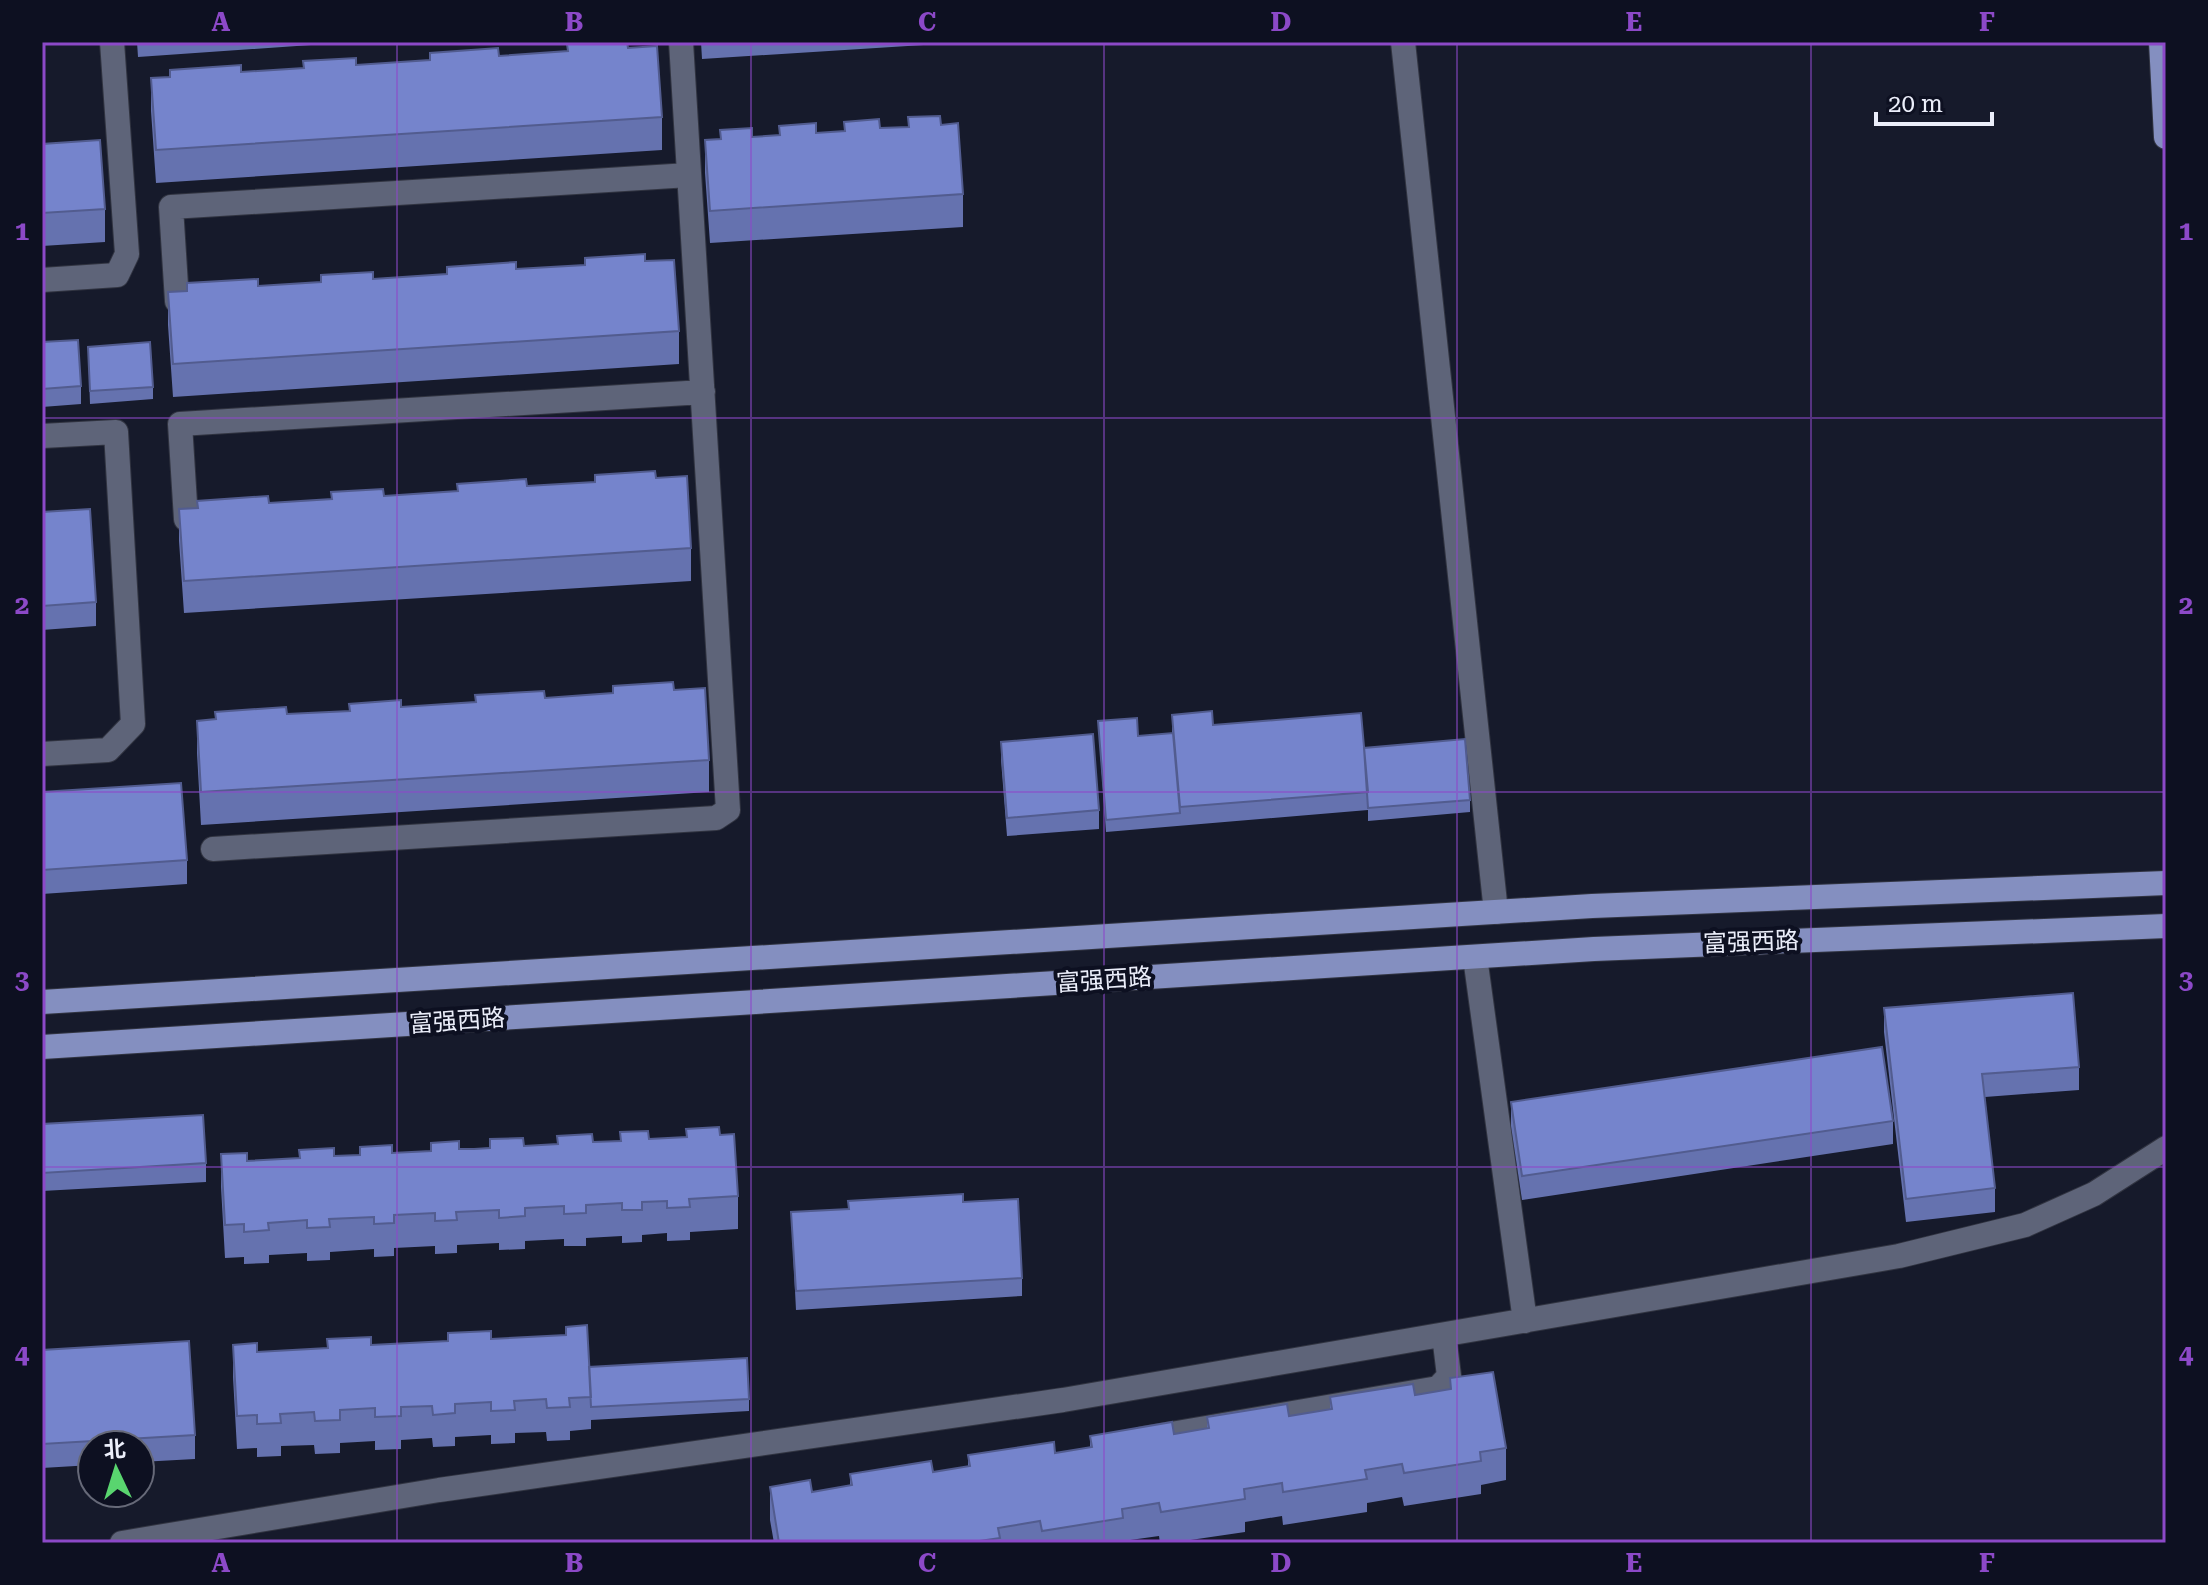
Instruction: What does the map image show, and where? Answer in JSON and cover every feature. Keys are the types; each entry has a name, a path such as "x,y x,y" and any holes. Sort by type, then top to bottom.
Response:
{"main road":[{"path":"2161,42 2166,137"},
{"name":"富强西路","path":"42,1002 1624,904 2166,883"},
{"name":"富强西路","path":"42,1047 1610,948 2166,926"}],"street":[{"path":"42,280 117,275 127,254 112,42"},
{"path":"213,849 716,818 728,810 700,488 703,392 687,270 689,175 681,42"},
{"path":"1403,42 1496,912"},
{"path":"224,298 177,301 171,207 689,175"},
{"path":"234,516 186,519 180,424 703,392"},
{"path":"42,436 116,432 133,724 108,750 42,754"},
{"path":"1475,957 1525,1321"},
{"path":"122,1543 454,1488 1063,1400 1899,1256 2025,1225 2094,1194 2166,1148"},
{"path":"1125,1442 1438,1388 1449,1376 1444,1335"}],"building":[{"path":"627,42 628,48 657,46 662,117 156,150 151,78 170,77 170,70 241,65 241,72 304,68 303,61 356,58 356,65 430,60 430,53 498,48 499,56 568,51 567,44"},
{"path":"940,116 941,125 958,123 963,194 710,211 705,140 721,139 720,130 752,128 752,137 780,135 779,126 816,123 816,133 845,131 844,122 879,119 880,128 909,127 908,117"},
{"path":"100,140 105,209 42,213 42,144"},
{"path":"645,254 645,261 674,260 679,331 173,364 168,292 187,291 187,283 258,279 258,286 321,282 321,275 373,272 373,279 447,274 447,267 516,262 516,269 585,265 585,258"},
{"path":"78,340 81,386 42,389 42,342"},
{"path":"150,342 153,387 90,391 88,347"},
{"path":"655,471 656,478 687,476 691,548 184,581 179,509 198,508 197,501 268,496 269,503 332,499 331,492 383,489 384,496 458,491 457,484 526,479 527,486 595,482 595,475"},
{"path":"90,509 96,602 42,606 42,512"},
{"path":"673,682 674,690 705,688 709,760 201,792 197,721 216,719 215,712 286,707 287,714 350,711 349,704 401,700 401,707 476,702 475,695 544,691 545,698 613,693 613,686"},
{"path":"1212,711 1213,725 1361,713 1368,792 1180,807 1172,715"},
{"path":"1137,718 1138,736 1173,733 1180,813 1106,820 1098,721"},
{"path":"1093,734 1099,810 1007,818 1001,742"},
{"path":"1465,739 1470,800 1368,808 1364,748"},
{"path":"181,783 187,860 42,870 42,792"},
{"path":"2073,993 2079,1067 1982,1074 1995,1188 1906,1199 1884,1008"},
{"path":"1882,1047 1893,1121 1522,1176 1511,1102"},
{"path":"203,1115 206,1163 42,1173 42,1124"},
{"path":"719,1127 720,1135 734,1134 738,1196 689,1199 690,1207 667,1208 667,1201 642,1202 642,1210 622,1210 622,1203 586,1205 586,1213 564,1214 564,1206 525,1208 525,1216 499,1218 499,1210 456,1212 457,1220 435,1221 435,1213 394,1215 394,1223 374,1224 374,1217 329,1219 330,1227 307,1228 307,1220 268,1223 269,1230 244,1232 244,1224 225,1225 221,1154 247,1153 247,1161 300,1158 299,1150 334,1148 334,1156 360,1155 360,1147 392,1145 392,1153 431,1151 431,1143 459,1141 459,1149 474,1149 490,1148 490,1139 523,1138 524,1146 558,1144 557,1136 592,1134 593,1142 621,1141 620,1132 648,1131 649,1139 687,1137 686,1129"},
{"path":"963,1194 963,1202 1018,1199 1022,1278 796,1291 791,1212 849,1209 848,1201"},
{"path":"587,1325 591,1397 569,1398 570,1407 547,1408 546,1399 514,1401 515,1410 491,1411 491,1402 455,1404 455,1413 433,1415 432,1406 401,1407 401,1416 375,1417 375,1408 340,1410 340,1420 315,1421 314,1412 280,1414 281,1423 257,1424 257,1415 237,1416 233,1345 257,1343 257,1352 328,1348 327,1339 371,1337 371,1345 448,1341 448,1333 491,1331 491,1339 566,1335 566,1327"},
{"path":"189,1341 195,1435 156,1437 156,1429 76,1429 76,1442 42,1444 42,1350"},
{"path":"747,1358 749,1399 591,1407 589,1367"},
{"path":"1493,1372 1506,1448 1480,1452 1481,1461 1404,1473 1402,1464 1365,1470 1367,1479 1283,1492 1282,1483 1244,1489 1245,1499 1161,1512 1159,1503 1122,1509 1123,1518 1042,1531 1040,1521 998,1528 1000,1538 966,1543 779,1543 770,1487 810,1480 812,1492 852,1485 850,1474 931,1461 933,1472 970,1466 968,1455 1054,1442 1055,1453 1092,1447 1090,1436 1172,1422 1174,1434 1209,1428 1207,1417 1287,1404 1289,1416 1332,1409 1330,1397 1413,1384 1415,1395 1451,1389 1450,1378"}]}
